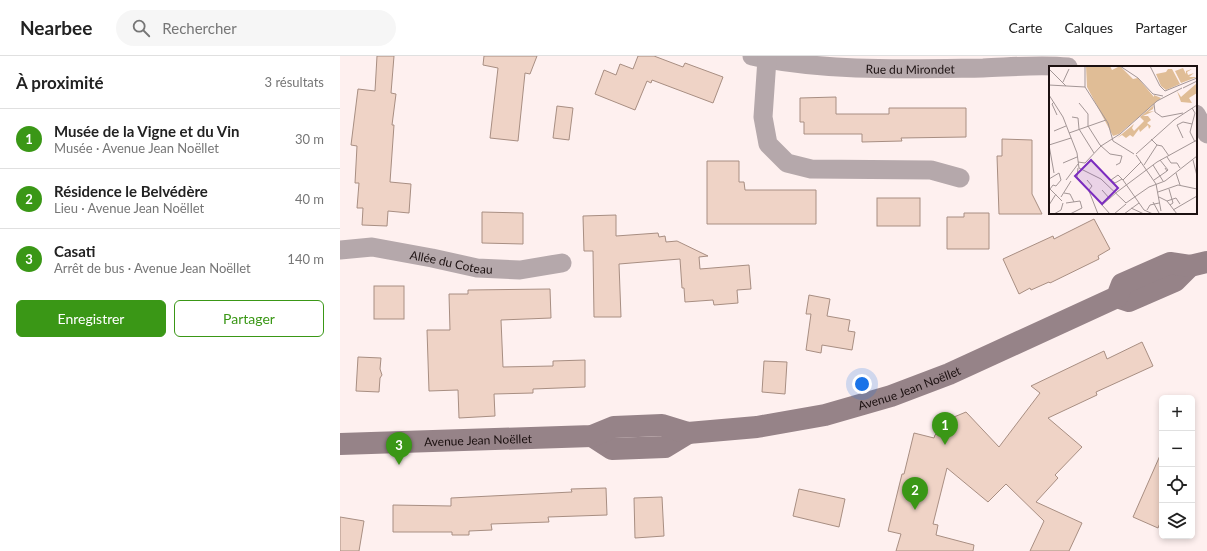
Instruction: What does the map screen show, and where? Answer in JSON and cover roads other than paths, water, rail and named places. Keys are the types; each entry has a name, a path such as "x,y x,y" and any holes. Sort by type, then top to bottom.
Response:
{"main road":[{"name":"Avenue Jean Noëllet","path":"340,444 592,436 614,427 662,425 688,433 757,427 825,415 891,396 949,374 1117,297 1129,301 1175,281 1198,264"}],"street":[{"name":"Rue du Mirondet","path":"760,58 814,65 906,69 1049,67"},
{"path":"760,58 763,117 768,144 787,163 812,169 931,170 960,178"},
{"path":"1197,116 1207,134"},
{"name":"Allée du Coteau","path":"340,250 372,247 477,268 520,270 562,263"}],"place":[{"name":"Musée de la Vigne et du Vin","path":"945,445"},
{"name":"Casati","path":"399,465"},
{"name":"Résidence le Belvédère","path":"915,510"}]}
